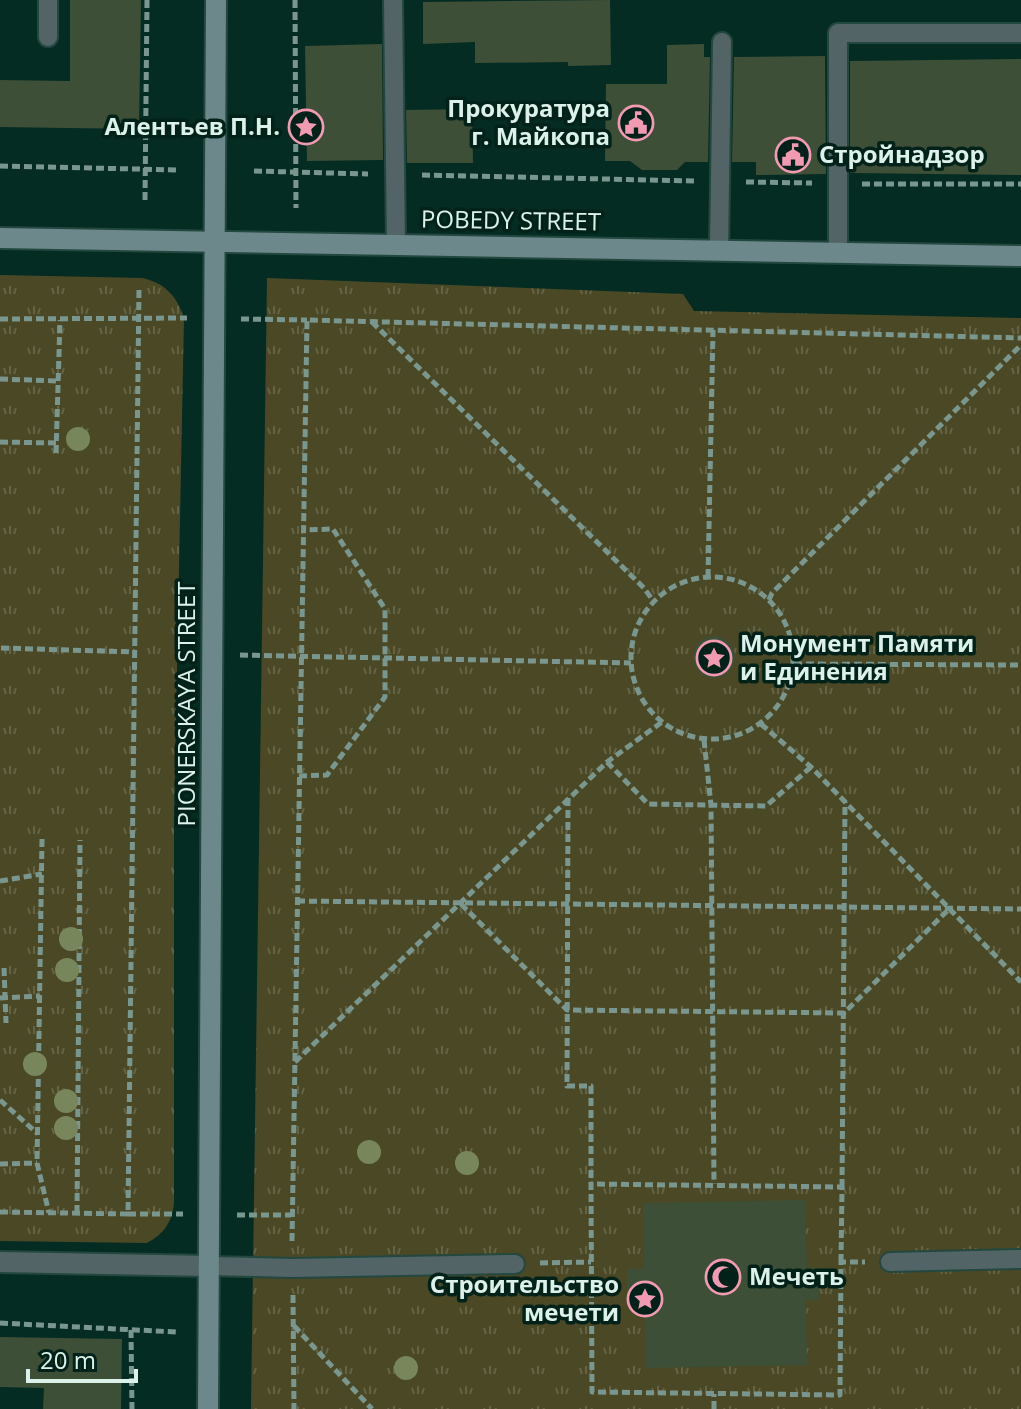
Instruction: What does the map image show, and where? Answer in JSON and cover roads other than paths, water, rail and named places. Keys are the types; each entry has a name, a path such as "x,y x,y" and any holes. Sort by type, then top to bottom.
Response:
{"main road":[{"name":"PIONERSKAYA STREET","path":"208,1409 216,0"},
{"name":"POBEDY STREET","path":"0,238 1021,256"}],"street":[{"path":"0,1262 210,1266"}],"lane":[{"path":"48,0 48,37"},
{"path":"393,0 396,245"},
{"path":"838,253 838,33 1021,33"},
{"path":"719,251 722,42"},
{"path":"890,1262 1021,1259"},
{"path":"210,1266 292,1268 515,1264"}],"place":[{"name":"Прокуратура г. Майкопа","path":"636,123"},
{"name":"Алентьев П.Н.","path":"306,127"},
{"name":"Стройнадзор","path":"793,155"},
{"name":"Монумент Памяти и Единения","path":"714,658"},
{"name":"Мечеть","path":"723,1277"},
{"name":"Строительство мечети","path":"645,1299"}]}
